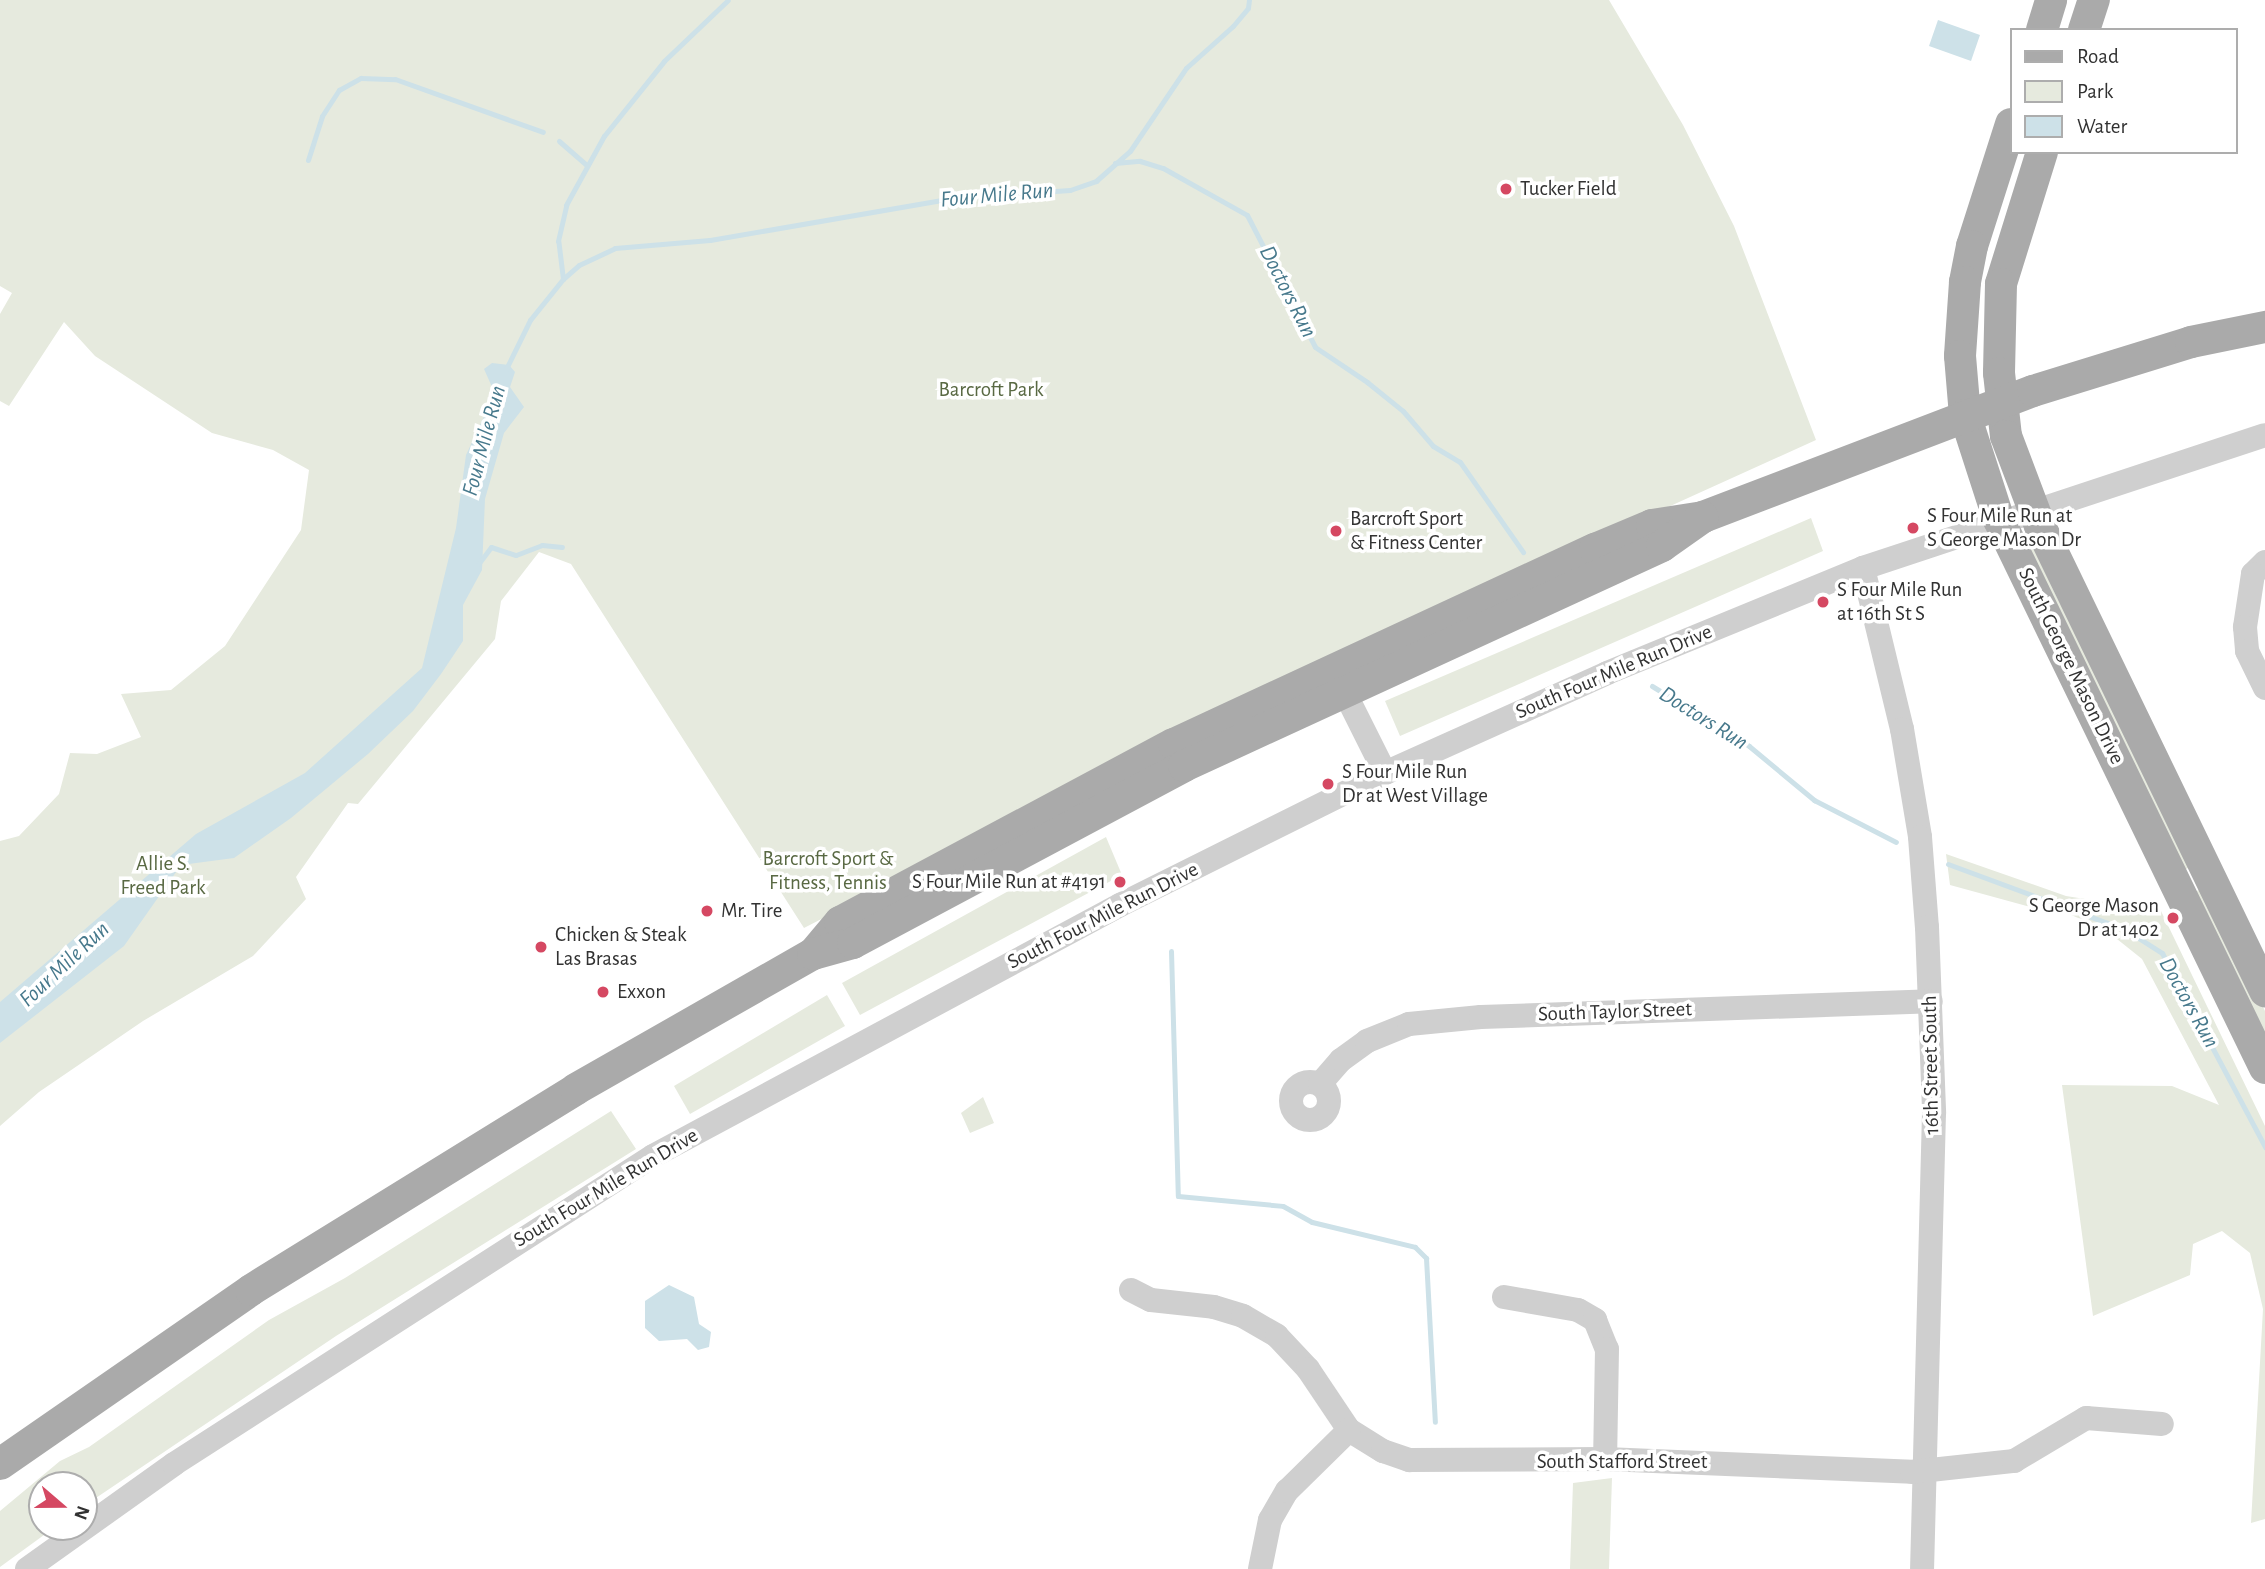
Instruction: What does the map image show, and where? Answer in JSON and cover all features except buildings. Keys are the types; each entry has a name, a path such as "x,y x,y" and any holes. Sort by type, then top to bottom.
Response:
{"main road":[{"path":"2043,28 2051,0"},
{"path":"2085,28 2094,0"},
{"name":"South George Mason Drive","path":"2010,127 1972,246 1965,282 1960,344 1965,415 1999,520 2265,1068"},
{"name":"South George Mason Drive","path":"2041,154 2001,284 2001,403 2006,436 2032,509 2265,991"},
{"path":"0,1464 251,1290 564,1096 813,954 840,922 1174,744 1339,680 1652,525 1703,517 1965,415 2191,342 2265,310"},
{"path":"2191,342 2265,327"},
{"path":"2178,887 2208,873"}],"street":[{"name":"South Four Mile Run Drive","path":"27,1569 174,1464 653,1156 1120,905 1385,773 1607,673 1863,568 2032,509 2265,435"},
{"path":"2265,562 2253,574 2245,627 2247,650 2265,688"},
{"name":"16th Street South","path":"1863,568 1902,729 1920,837 1931,1001 1934,1114 1922,1569"},
{"path":"1339,680 1385,773"},
{"name":"South Taylor Street","path":"1320,1084 1341,1060 1367,1041 1409,1024 1480,1017 1931,1001"},
{"name":"South Stafford Street","path":"1131,1290 1151,1300 1214,1307 1243,1316 1277,1336 1308,1369 1349,1430 1383,1451 1436,1463 1605,1459 1739,1463 1822,1471 1923,1471 2014,1461 2086,1418 2162,1424"},
{"path":"1504,1297 1578,1310 1595,1320 1607,1349 1605,1459"},
{"path":"1260,1569 1270,1521 1287,1491 1349,1430"}],"green space":[{"name":"Barcroft Park","path":"0,0 1609,0 1683,125 1734,226 1816,440 1273,686 804,928 571,564 539,552 501,601 495,639 358,804 348,803 296,877 306,899 253,956 143,1021 39,1092 0,1126 0,841 19,836 59,794 70,753 97,754 141,737 121,694 171,690 225,646 301,530 309,470 273,450 212,433 95,356 64,322 9,406 0,401 0,314 12,293 0,286"},
{"path":"1811,518 1823,551 1400,736 1385,701"},
{"path":"2029,538 2060,604 2082,628 2195,864 2181,872 2022,540"},
{"path":"1106,837 1122,875 860,1015 842,983"},
{"path":"1946,854 2066,896 2161,911 2265,1126 2265,1519 2251,1523 2263,1309 2250,1253 2222,1231 2193,1244 2190,1275 2093,1316 2062,1085 2172,1086 2219,1105 2142,959 2107,931 2067,913 2052,913 1950,885"},
{"path":"2205,888 2265,1011 2265,1048 2191,893"},
{"path":"827,995 845,1026 690,1114 674,1086"},
{"path":"983,1097 994,1123 970,1133 961,1113"},
{"path":"611,1111 636,1149 336,1336 98,1497 98,1471 48,1471 60,1461 89,1447 269,1320 345,1278"},
{"path":"1612,1478 1609,1569 1570,1569 1573,1483"},
{"path":"28,1488 28,1541 36,1541 0,1567 0,1511"}],"water":[{"path":"1938,20 1980,35 1971,61 1929,46"},
{"path":"492,363 509,365 515,372 510,387 524,407 504,433 485,499 482,570 463,605 463,641 441,674 413,711 368,754 291,818 234,858 181,865 124,946 0,1043 0,1002 196,834 305,773 422,668 456,528 466,455 488,408 492,387 484,369"},
{"path":"669,1285 694,1297 699,1324 711,1332 709,1347 698,1350 687,1339 659,1341 645,1328 645,1301"}],"waterway":[{"path":"563,279 558,241 566,205 604,136 664,61 728,0"},
{"name":"Four Mile Run","path":"506,369 530,320 563,279 579,265 615,248 710,240 953,198 1070,190 1096,181 1130,151 1186,68 1233,26 1248,8 1249,0"},
{"path":"308,160 322,116 339,90 361,78 395,79 543,132"},
{"path":"559,141 587,165"},
{"name":"Doctors Run","path":"1115,163 1140,161 1163,168 1247,215 1315,347 1367,382 1403,411 1433,446 1460,462 1523,552"},
{"path":"479,563 491,547 516,555 542,545 562,547"},
{"name":"Doctors Run","path":"1652,686 1749,746 1814,800 1896,842"},
{"name":"Doctors Run","path":"1948,864 2126,930 2162,953 2265,1147"},
{"path":"1171,951 1178,1196 1283,1206 1312,1222 1415,1247 1426,1258 1435,1422"}],"place":[{"name":"Tucker Field","path":"1506,189"},
{"name":"S Four Mile Run at S George Mason Dr","path":"1913,528"},
{"name":"Barcroft Sport & Fitness Center","path":"1336,531"},
{"name":"S Four Mile Run at 16th St S","path":"1823,602"},
{"name":"S Four Mile Run Dr at West Village","path":"1328,784"},
{"name":"S Four Mile Run at #4191","path":"1120,882"},
{"name":"Mr. Tire","path":"707,911"},
{"name":"S George Mason Dr at 1402","path":"2173,918"},
{"name":"Chicken & Steak Las Brasas","path":"541,947"},
{"name":"Exxon","path":"603,992"}],"park label":[{"name":"Barcroft Sport & Fitness, Tennis","path":"828,871"},
{"name":"Allie S. Freed Park","path":"163,876"}]}
